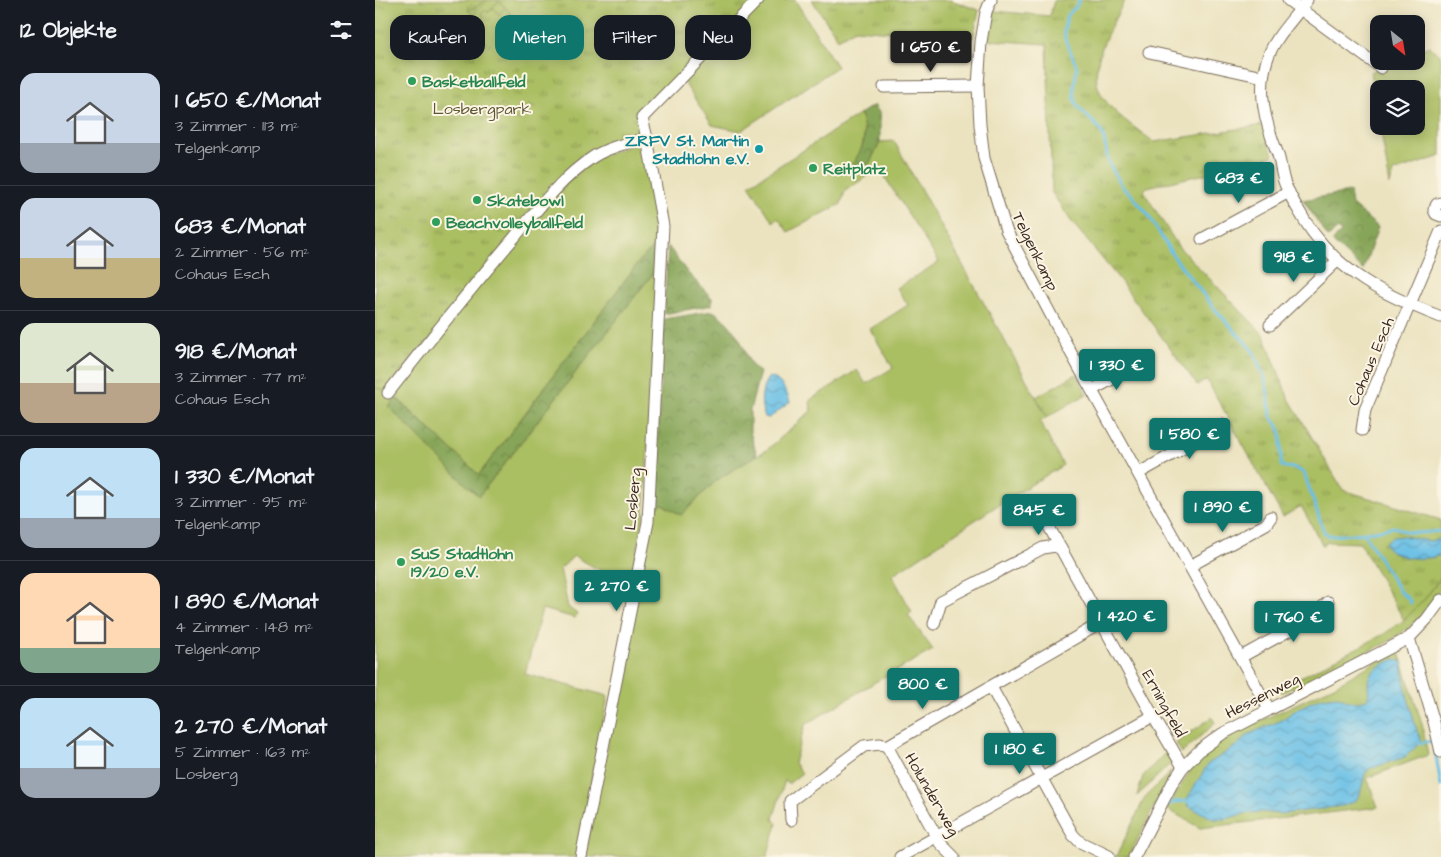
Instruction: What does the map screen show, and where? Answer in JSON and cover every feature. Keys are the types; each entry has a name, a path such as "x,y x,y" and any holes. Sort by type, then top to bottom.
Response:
{"street":[{"name":"Losberg","path":"581,857 648,522 663,226 642,118 758,0"},
{"name":"Telgenkamp","path":"991,0 986,11 981,42 978,86 984,158 1006,230 1092,390 1269,709"},
{"path":"1288,0 1304,5 1370,59"},
{"name":"Cohaus Esch","path":"1304,5 1277,39 1268,58 1263,76 1263,99 1268,130 1279,159 1285,183 1295,206 1309,228 1337,260 1370,285 1411,306 1441,317"},
{"path":"1149,52 1263,76"},
{"path":"885,87 978,86"},
{"path":"388,393 454,309 553,192 574,170 594,156 647,138"},
{"path":"1202,239 1289,192"},
{"path":"1441,203 1437,204 1434,210 1436,214 1441,216"},
{"name":"Cohaus Esch","path":"1362,430 1365,410 1411,306 1441,231"},
{"path":"1270,325 1337,260"},
{"path":"1092,390 1129,370"},
{"path":"1139,473 1218,429 1222,424"},
{"name":"Erningfeld","path":"1039,510 1057,548 1183,767"},
{"path":"1190,566 1266,524 1271,517"},
{"path":"934,624 941,601 1043,548 1057,548"},
{"name":"Hessenweg","path":"1134,857 1183,767 1200,750 1222,734 1409,638 1427,619 1441,600"},
{"path":"1241,658 1307,620 1329,602"},
{"path":"791,820 790,801 864,746 881,744 887,746 1101,623"},
{"path":"1409,638 1441,752"},
{"path":"991,687 1076,839 1109,856"},
{"path":"900,857 1153,716"},
{"name":"Holunderweg","path":"887,746 936,837 954,857"}],"green space":[{"name":"Losbergpark","path":"375,0 755,0 740,15 685,15 685,60 696,60 636,120 641,132 638,138 592,155 384,390 375,387"},
{"path":"484,0 498,0 512,15 500,15 493,8 488,13 485,10 481,13 483,15 473,15 468,10 475,8"},
{"path":"762,0 795,0 837,67 741,131 712,125 683,81 703,60 751,60 751,15 747,15"},
{"path":"812,0 950,0 979,10 973,38 855,29 838,39"},
{"path":"1054,0 1125,0 1103,45 1097,70 1097,82 1100,92 1110,106 1154,142 1263,125 1273,155 1267,157 1268,160 1147,187 1144,192 1178,246 1264,335 1288,397 1343,490 1441,520 1441,577 1424,600 1404,620 1360,543 1328,542 1323,546 1301,506 1283,517 1207,380 1197,385 1119,279 1071,221 1052,193 1047,44 988,40 994,11 1050,16"},
{"path":"1429,46 1441,56 1441,156 1393,172 1390,185 1382,135 1425,135 1425,80 1372,80 1371,72 1375,70 1425,70 1425,48"},
{"path":"874,105 880,114 880,142 869,164 863,168 851,165 864,141 864,129 860,114"},
{"path":"860,114 864,135 859,155 869,164 880,142 894,141 1047,417 1040,422 1063,465 892,575 912,612 908,615 933,650 877,681 805,725 794,763 802,773 788,784 785,780 773,819 777,824 767,857 585,857 654,510 662,504 681,515 718,479 768,449 811,411 810,400 857,370 866,384 893,368 870,329 908,305 897,288 939,262 879,168 845,191 841,204 788,232 778,218 773,222 749,185"},
{"path":"632,145 644,148 658,224 659,242 641,259 478,476 397,398 468,487 479,496 658,267 644,516 630,587 574,556 560,569 568,607 577,614 575,618 542,609 525,674 608,696 576,857 375,857 375,387 384,390 554,194 595,158"},
{"path":"1350,192 1352,205 1378,227 1363,270 1332,241 1341,233 1338,229 1328,237 1303,200"},
{"path":"659,242 658,267 479,496 389,407 396,398 479,475 641,259"},
{"path":"668,246 687,272 712,298 712,305 664,314"},
{"path":"713,311 725,320 734,331 752,366 760,372 750,410 750,432 757,455 718,479 681,515 662,504 654,510 664,319"},
{"path":"1076,374 1087,394 1047,417 1036,397"},
{"path":"1441,577 1441,589 1418,619 1390,641 1283,692 1276,690 1384,634 1404,620 1423,601"},
{"path":"1398,649 1422,724 1428,755 1367,778 1378,807 1200,828 1167,809 1191,769 1224,738 1334,686"},
{"path":"1212,717 1215,723 1182,753 1176,743"},
{"path":"1166,752 1172,762 1137,796 1143,776"},
{"path":"1172,770 1129,857 1116,857 1145,797"}],"water":[{"path":"769,377 780,383 790,402 769,418 765,417 763,413 762,402 764,385"},
{"path":"1404,536 1429,541 1441,539 1441,555 1427,558 1409,558 1400,556 1388,548 1385,542 1393,537"},
{"path":"1395,659 1402,662 1406,691 1417,731 1422,741 1405,757 1369,769 1365,774 1360,794 1355,801 1343,806 1281,814 1248,813 1225,819 1214,819 1188,806 1187,799 1208,764 1236,746 1249,734 1280,721 1299,708 1320,698 1338,696 1348,701 1359,702 1367,699 1369,693 1368,683 1371,674"}],"waterway":[{"path":"1079,0 1076,7 1067,15 1064,31 1065,39 1077,67 1074,89 1075,100 1079,108 1100,129 1109,164 1124,189 1129,192 1147,213 1172,254 1188,275 1214,308 1253,351 1266,382 1271,416 1281,434 1281,465 1295,468 1304,473 1324,532 1330,536 1364,533 1400,592 1411,603"},
{"path":"1364,533 1395,527 1407,532 1441,531"},
{"path":"1419,743 1433,741 1434,744"},
{"path":"1435,750 1441,786"},
{"path":"1167,805 1174,802 1187,801"}],"place":[{"name":"Basketballfeld","path":"412,81"},
{"name":"ZRFV St. Martin Stadtlohn e.V.","path":"759,149"},
{"name":"Reitplatz","path":"813,168"},
{"name":"Skatebowl","path":"477,200"},
{"name":"Beachvolleyballfeld","path":"436,222"},
{"name":"SuS Stadtlohn 19/20 e.V.","path":"401,562"}]}
